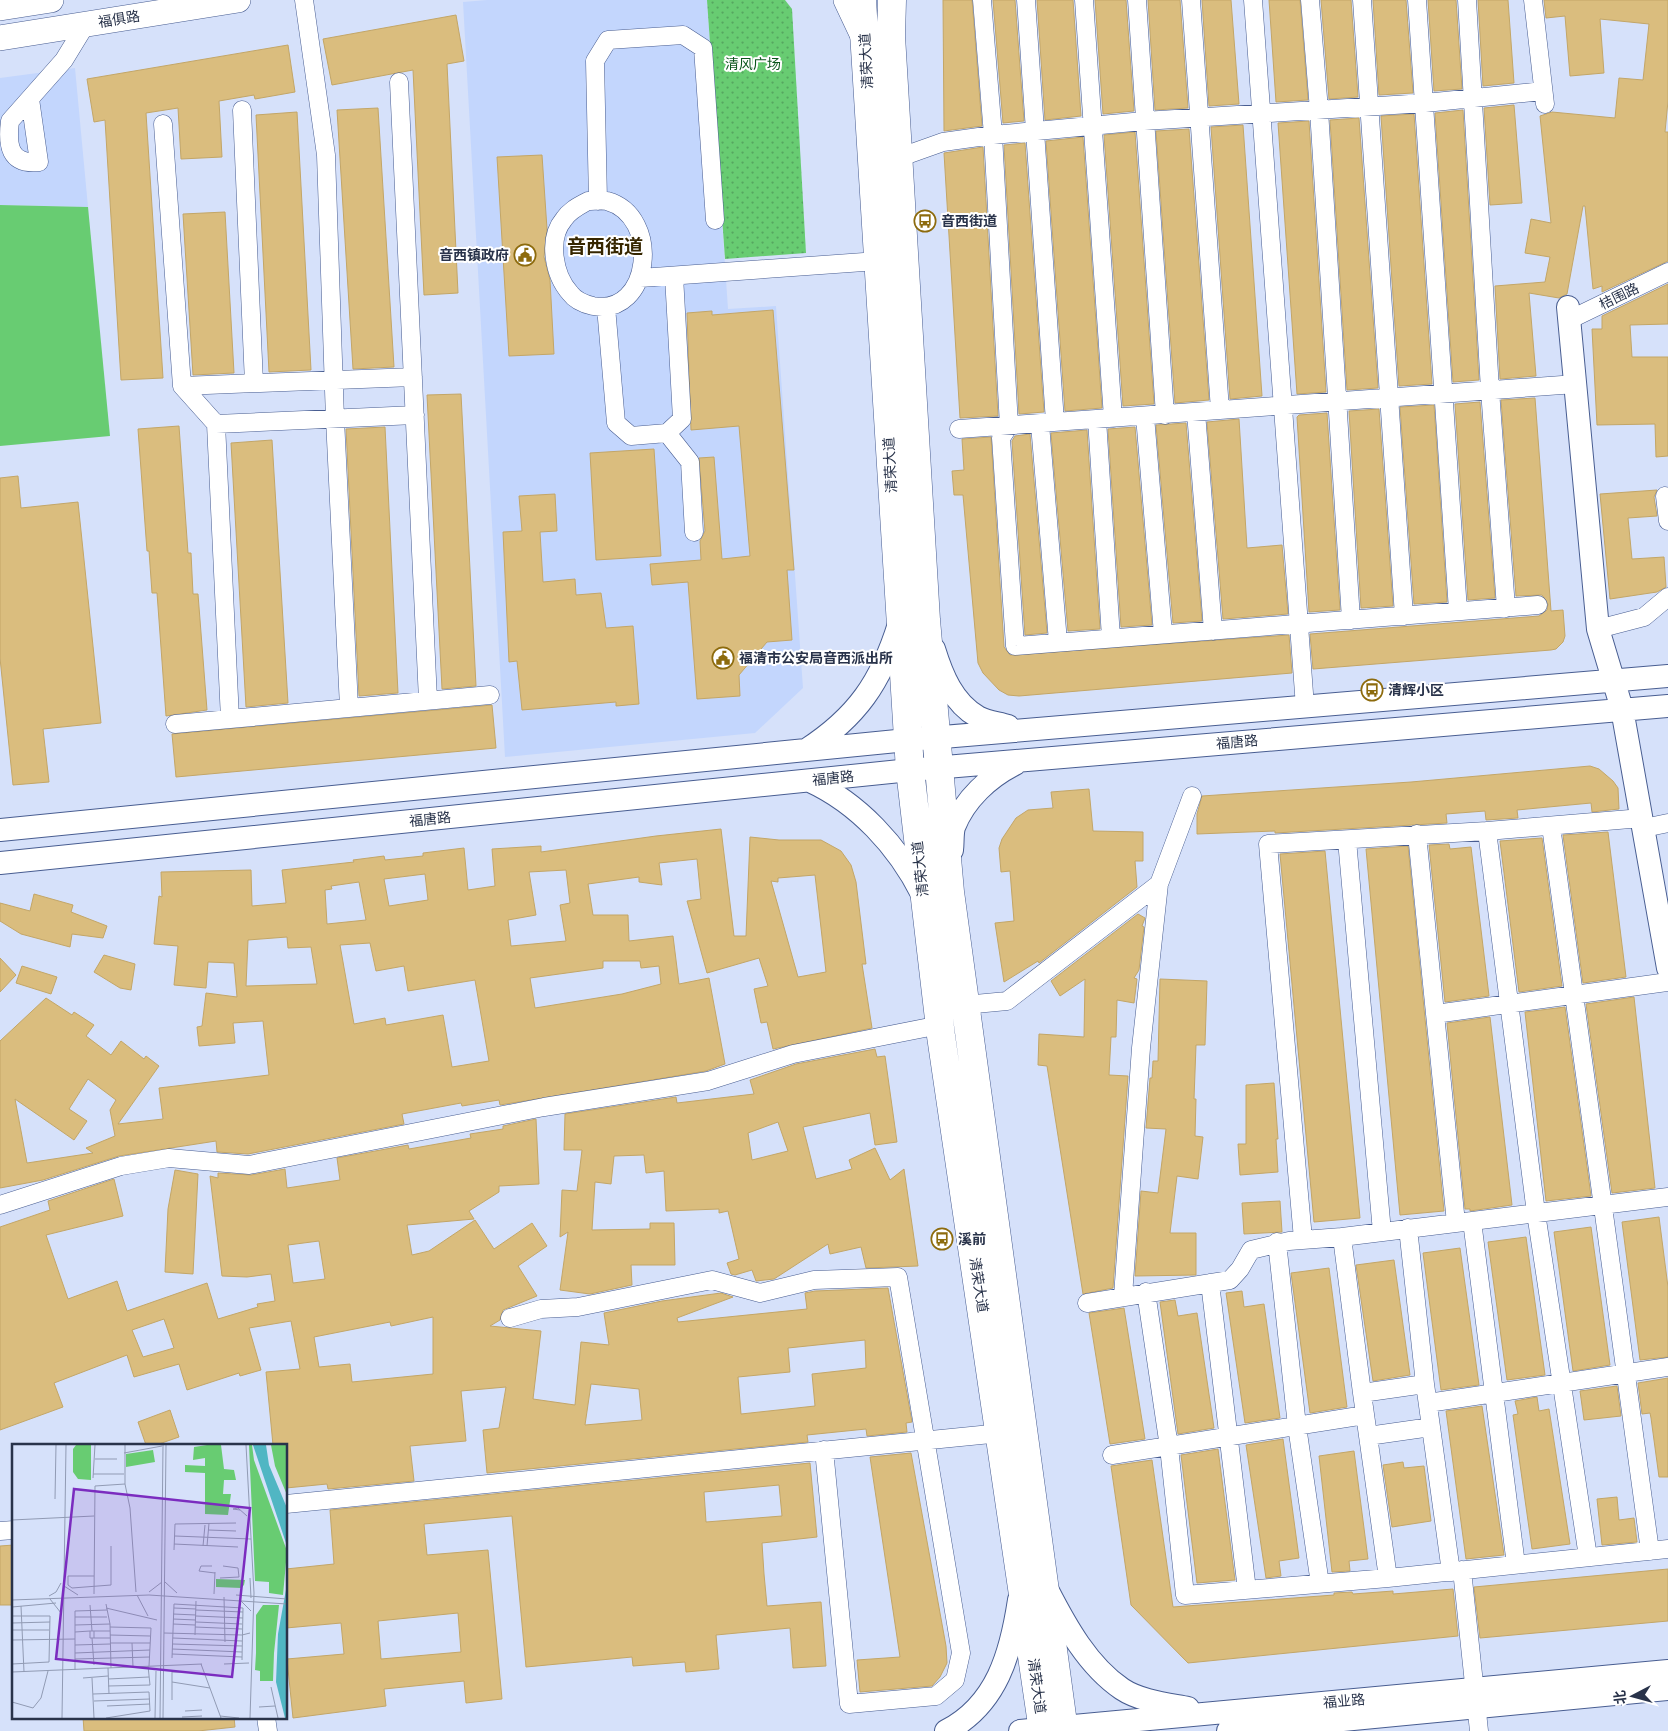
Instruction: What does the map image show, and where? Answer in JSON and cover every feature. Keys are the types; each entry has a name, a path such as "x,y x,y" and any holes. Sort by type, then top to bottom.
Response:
{"main road":[{"path":"0,8 52,0"},
{"name":"福俱路","path":"0,38 238,0"},
{"path":"846,0 864,38"},
{"name":"清荣大道","path":"862,0 878,261 913,621 936,738 950,892 967,1022 1032,1581 1047,1730"},
{"name":"清荣大道","path":"892,0 891,36 898,158 913,621 907,740 923,895 940,1025 1001,1432 1032,1581"},
{"path":"891,36 905,0"}],"street":[{"path":"304,0 326,155 335,419 349,707"},
{"path":"982,0 993,135 1009,426 1001,438 1015,646 1538,605"},
{"path":"1026,0 1036,131 1047,423 1058,642"},
{"path":"1084,0 1093,126 1105,418 1111,638"},
{"path":"1137,0 1165,414"},
{"path":"1191,0 1220,410"},
{"path":"1253,0 1305,707"},
{"path":"1310,0 1319,110 1351,620"},
{"path":"1362,0 1404,616"},
{"path":"1417,0 1458,611"},
{"path":"1467,0 1490,390 1506,608"},
{"path":"898,158 944,142 1036,131 1144,121 1368,107 1474,98 1544,98 1533,0"},
{"path":"30,99 64,60 86,24"},
{"path":"598,201 595,61 608,40 683,34 703,48 715,220"},
{"path":"399,82 428,700"},
{"path":"242,110 254,383"},
{"path":"164,124 182,386 216,424 230,719"},
{"path":"606,200 619,206 634,220 642,236 643,258 640,278 627,296 615,304 606,307 586,305 572,297 559,276 555,249 557,230 563,220 574,208 588,201 606,200"},
{"path":"640,278 878,261"},
{"name":"桔围路","path":"1569,314 1668,272"},
{"path":"606,307 616,422 631,436 667,433 682,419 674,276"},
{"path":"1569,314 1598,629 1622,709 1668,968"},
{"path":"182,386 413,377"},
{"path":"959,429 1576,384"},
{"path":"1196,412 1213,631"},
{"path":"216,424 415,415"},
{"path":"1145,416 1163,634"},
{"path":"667,433 690,462 694,532"},
{"path":"1665,496 1668,521"},
{"path":"1598,629 1644,617 1668,597"},
{"path":"806,750 825,738 848,717 867,694 913,621 937,658 958,702 979,718 1024,730"},
{"path":"0,830 907,740 1668,676"},
{"path":"175,724 490,695"},
{"name":"福唐路","path":"0,863 910,770 1668,706"},
{"path":"950,892 954,828 964,809 993,775 1025,760"},
{"path":"809,780 833,791 854,806 894,849 911,872 923,895"},
{"path":"1123,1296 1141,1048 1159,884 1192,796"},
{"path":"1303,1239 1268,844 1551,826 1668,824"},
{"path":"1551,826 1650,1551"},
{"path":"1488,831 1536,1213 1588,1557"},
{"path":"1417,834 1435,1014 1464,1222 1493,1393 1516,1565"},
{"path":"1346,840 1382,1232"},
{"path":"967,1022 975,1004 1007,1002 1159,884"},
{"path":"1435,1014 1668,982"},
{"path":"0,1205 121,1166 169,1158 249,1165 544,1107 708,1081 793,1054 940,1025"},
{"path":"1087,1303 1230,1280 1240,1269 1251,1250 1277,1242 1342,1237 1668,1197"},
{"path":"1408,1228 1431,1427 1456,1571 1476,1698 1479,1731"},
{"path":"1342,1237 1388,1578"},
{"path":"1277,1242 1298,1426 1320,1584"},
{"path":"510,1318 541,1308 578,1307 712,1280 760,1293 814,1280 898,1277 961,1653 954,1680 936,1696 849,1704 824,1450"},
{"path":"1210,1283 1227,1437 1247,1590"},
{"path":"1146,1292 1169,1447 1185,1595 1388,1578 1668,1549"},
{"path":"1428,1403 1668,1367"},
{"path":"1362,1394 1425,1384"},
{"path":"1112,1455 1365,1415"},
{"path":"1368,1436 1431,1427"},
{"path":"288,1504 1001,1432"},
{"path":"1032,1581 1094,1664 1122,1689 1222,1722"},
{"path":"946,1731 978,1708 994,1687 1008,1654 1032,1581"},
{"name":"福业路","path":"1047,1730 1222,1722 1476,1698 1668,1671"},
{"name":"福业路","path":"1476,1698 1668,1689"},
{"path":"266,1718 268,1731"}],"shaded area":[{"path":"487,0 707,0 728,309 776,306 803,688 755,733 505,757 463,2"},
{"path":"75,68 88,207 0,205 0,78"}],"green space":[{"name":"清风广场","path":"707,0 785,0 792,9 806,253 725,259"},
{"path":"0,205 88,207 110,436 0,446"}],"building":[{"path":"943,0 972,0 982,126 944,131"},
{"path":"993,0 1015,0 1024,121 1003,123"},
{"path":"1037,0 1073,0 1081,116 1045,120"},
{"path":"1095,0 1126,0 1134,111 1103,114"},
{"path":"1148,0 1180,0 1188,108 1155,110"},
{"path":"1202,0 1231,0 1239,104 1209,106"},
{"path":"1269,0 1300,0 1308,100 1276,102"},
{"path":"1321,0 1351,0 1358,97 1329,99"},
{"path":"1373,0 1406,0 1413,93 1379,95"},
{"path":"1428,0 1456,0 1462,89 1434,91"},
{"path":"1478,0 1508,0 1514,83 1483,86"},
{"path":"1544,0 1668,0 1668,101 1665,132 1668,132 1668,261 1602,292 1602,286 1593,289 1585,206 1583,206 1567,294 1559,298 1529,293 1536,376 1500,379 1495,286 1545,282 1550,257 1525,253 1531,219 1551,223 1540,116 1552,112 1615,118 1619,78 1643,80 1649,24 1600,19 1604,73 1570,76 1565,16 1546,18"},
{"path":"456,15 464,61 447,64 458,293 424,295 413,70 332,85 323,39"},
{"path":"288,45 295,92 255,99 254,95 219,101 222,157 181,159 178,108 146,113 163,378 121,380 105,120 94,122 87,79"},
{"path":"1514,105 1522,203 1490,205 1484,108"},
{"path":"378,108 394,367 353,369 337,110"},
{"path":"1463,110 1479,380 1453,382 1435,113"},
{"path":"297,112 311,370 269,372 256,115"},
{"path":"1414,114 1432,384 1399,386 1381,116"},
{"path":"1359,118 1378,388 1347,390 1330,120"},
{"path":"1309,121 1326,392 1297,394 1278,123"},
{"path":"1243,125 1262,396 1230,399 1211,127"},
{"path":"1189,129 1209,400 1175,403 1156,131"},
{"path":"1135,132 1154,404 1123,406 1104,135"},
{"path":"1083,137 1102,408 1065,411 1046,141"},
{"path":"1025,143 1044,412 1019,414 1004,145"},
{"path":"983,147 998,416 960,418 944,153"},
{"name":"音西镇政府","path":"542,155 547,229 544,257 550,280 554,354 509,356 497,157"},
{"path":"225,212 234,373 193,375 183,214"},
{"path":"1668,284 1668,324 1630,325 1632,357 1668,357 1668,456 1656,457 1655,424 1597,425 1592,329 1602,329 1602,316"},
{"path":"773,310 794,570 787,570 792,640 767,642 739,675 740,696 697,699 688,582 652,585 650,564 701,560 700,541 705,531 699,458 714,457 722,559 750,556 739,426 691,430 687,313 712,311 712,315"},
{"path":"461,394 476,686 442,689 427,395"},
{"path":"1535,398 1551,611 1563,610 1565,636 1563,642 1556,649 1551,650 1313,669 1310,634 1539,616 1547,610 1548,604 1542,595 1516,596 1501,400"},
{"path":"1480,402 1495,598 1468,600 1455,404"},
{"path":"1434,405 1447,602 1414,604 1400,407"},
{"path":"1379,409 1393,606 1361,608 1349,411"},
{"path":"1327,413 1340,610 1309,612 1297,417 1299,415"},
{"path":"1239,419 1247,548 1282,545 1288,614 1223,619 1207,422"},
{"path":"1186,423 1202,621 1173,623 1156,425"},
{"path":"179,426 188,553 191,553 193,594 198,594 207,710 166,716 157,593 152,593 149,551 147,551 138,429"},
{"path":"385,427 398,693 359,696 346,429"},
{"path":"1135,427 1152,625 1121,627 1108,429"},
{"path":"1087,430 1100,629 1068,631 1051,433"},
{"path":"1030,434 1047,633 1025,635 1012,441 1015,436"},
{"path":"991,437 1004,647 1010,655 1289,635 1292,673 1019,696 1008,695 999,690 983,673 978,663 963,495 954,495 952,471 964,470 962,439"},
{"path":"272,440 288,703 246,707 231,443"},
{"path":"654,449 661,556 596,560 590,453"},
{"path":"18,476 21,508 78,502 101,723 43,729 49,782 13,785 0,658 0,478"},
{"path":"1657,490 1654,497 1657,516 1628,518 1632,559 1664,557 1666,587 1657,592 1610,599 1600,494"},
{"path":"555,494 557,531 540,532 543,582 575,579 576,595 601,593 606,628 633,626 639,704 616,706 616,702 522,710 517,661 509,662 503,532 522,531 519,496"},
{"path":"492,705 496,748 176,777 172,734"},
{"path":"1590,766 1599,769 1618,788 1619,809 1592,812 1591,803 1517,810 1518,818 1486,820 1485,811 1446,814 1447,823 1275,833 1275,831 1197,834 1197,814 1202,796 1411,782"},
{"path":"1089,789 1093,831 1143,832 1143,861 1135,861 1137,887 1039,963 1038,961 1004,982 995,923 1014,921 1010,871 1001,872 999,848 1002,839 1016,818 1028,810 1053,808 1051,792"},
{"path":"721,829 734,936 746,936 750,837 779,840 821,840 841,851 851,865 856,882 866,964 862,964 872,1028 773,1049 767,1022 761,1023 754,989 768,986 759,958 707,973 687,901 701,899 697,859 659,863 662,885 639,882 639,877 588,884 593,915 628,915 629,941 673,936 679,984 709,978 725,1064 706,1071 500,1105 499,1100 462,1106 461,1103 402,1114 404,1124 248,1154 217,1152 216,1141 119,1156 43,1180 0,1188 0,1041 46,998 72,1015 74,1012 94,1025 86,1036 111,1055 121,1041 144,1059 146,1056 159,1066 118,1124 163,1119 159,1088 269,1075 263,1021 233,1023 235,1043 199,1046 197,1027 202,1026 206,993 237,997 234,963 208,962 206,988 174,985 178,946 154,944 159,896 162,897 161,872 251,870 252,906 286,903 282,870 354,862 353,860 384,856 385,860 423,856 423,853 464,848 468,890 495,886 492,849 541,846 541,852","holes":["566,870 570,903 560,905 566,941 511,946 508,920 536,915 529,872","425,874 428,900 389,906 384,879","815,875 826,972 798,977 771,881 778,882 778,878","359,882 366,920 327,924 325,890 332,889 331,886","287,937 288,948 311,947 317,984 246,986 248,940","370,943 376,971 404,966 408,991 475,980 489,1061 452,1067 443,1015 386,1025 385,1018 354,1024 340,945","603,961 640,961 641,968 659,966 661,984 622,994 535,1008 530,978 603,968","88,1079 116,1100 110,1110 115,1136 86,1148 93,1153 27,1163 15,1099 74,1140 87,1121 69,1109"]},
{"path":"1608,832 1626,977 1583,983 1563,835"},
{"path":"1542,838 1562,986 1519,992 1500,841"},
{"path":"1449,844 1450,849 1471,847 1489,996 1445,1002 1429,845"},
{"path":"1408,846 1444,1211 1400,1215 1366,849"},
{"path":"1325,851 1360,1218 1314,1222 1280,854"},
{"path":"34,894 73,905 71,912 107,926 103,938 72,934 70,947 21,934 0,921 0,903 30,911"},
{"path":"1138,914 1145,918 1142,926 1144,927 1139,970 1134,978 1137,979 1134,1003 1117,1000 1116,1037 1111,1037 1109,1075 1128,1076 1113,1288 1083,1294 1047,1066 1038,1065 1039,1034 1084,1037 1085,979 1060,996 1051,981"},
{"path":"104,955 135,964 131,990 120,988 94,972"},
{"path":"0,958 16,975 0,992"},
{"path":"22,966 57,977 51,994 16,983"},
{"path":"1160,979 1207,981 1205,1045 1196,1045 1195,1136 1203,1137 1198,1179 1177,1176 1170,1233 1196,1233 1196,1275 1135,1276 1141,1191 1158,1193 1166,1129 1146,1128 1153,1061 1158,1061"},
{"path":"1634,997 1655,1188 1612,1193 1586,1004"},
{"path":"1565,1007 1591,1196 1546,1201 1525,1012"},
{"path":"1490,1017 1512,1205 1470,1211 1470,1209 1465,1209 1447,1023"},
{"path":"875,1049 877,1057 885,1056 897,1142 875,1145 870,1113 803,1127 816,1179 852,1169 849,1160 875,1148 890,1180 904,1169 918,1266 866,1268 861,1247 830,1254 828,1244 774,1279 756,1281 752,1270 735,1275 731,1274 727,1263 739,1259 728,1211 719,1213 719,1209 666,1211 664,1171 646,1173 644,1155 614,1156 611,1184 595,1182 592,1230 650,1229 650,1223 674,1223 675,1265 631,1265 632,1285 590,1294 560,1290 568,1232 560,1237 562,1190 577,1191 582,1150 564,1150 565,1114 676,1097 677,1103 754,1094 750,1080 796,1064","holes":["778,1122 788,1151 752,1160 748,1133"]},
{"path":"1274,1083 1278,1172 1240,1175 1238,1144 1246,1144 1246,1085"},
{"path":"536,1119 539,1184 499,1186 499,1192 469,1211 474,1219 407,1225 412,1255 429,1251 475,1220 494,1249 532,1223 547,1246 518,1266 537,1296 503,1310 500,1320 490,1326 541,1331 533,1399 575,1405 581,1342 609,1345 604,1313 662,1301 721,1293 733,1297 677,1318 678,1322 807,1309 805,1293 815,1291 888,1288 912,1422 906,1423 907,1432 867,1436 866,1429 807,1435 808,1442 487,1473 483,1430 499,1428 506,1387 461,1391 466,1441 410,1446 414,1481 328,1489 327,1484 288,1488 288,1444 273,1444 266,1372 300,1369 291,1321 249,1328 261,1370 240,1376 239,1373 187,1390 179,1364 134,1377 127,1355 54,1383 63,1407 0,1430 0,1227 50,1210 48,1201 114,1179 123,1216 46,1235 68,1299 117,1281 127,1311 207,1283 218,1319 258,1307 257,1304 275,1301 271,1274 247,1277 222,1276 210,1176 218,1178 218,1173 251,1175 285,1169 287,1188 340,1180 337,1158 408,1145 409,1149 471,1138 470,1134 503,1129 503,1126","holes":["319,1241 325,1279 293,1283 288,1245","433,1317 433,1374 352,1382 350,1364 319,1367 314,1337 390,1322 391,1326","164,1319 174,1348 143,1357 132,1330","865,1340 866,1368 812,1374 815,1406 741,1414 738,1377 790,1372 788,1348","591,1384 639,1389 642,1420 585,1425"]},
{"path":"175,1170 198,1174 193,1274 165,1272 168,1209"},
{"path":"1280,1201 1282,1232 1244,1234 1242,1203"},
{"path":"1659,1217 1668,1287 1668,1357 1640,1360 1622,1222"},
{"path":"1591,1227 1610,1365 1573,1371 1554,1232"},
{"path":"1526,1237 1545,1375 1507,1380 1488,1242"},
{"path":"1460,1248 1479,1385 1441,1390 1423,1253"},
{"path":"1394,1260 1410,1375 1373,1381 1356,1265"},
{"path":"1329,1268 1347,1407 1310,1413 1291,1273"},
{"path":"1242,1291 1244,1307 1264,1304 1280,1418 1245,1423 1226,1293"},
{"path":"1175,1300 1178,1316 1197,1313 1214,1428 1178,1434 1160,1302"},
{"path":"1124,1308 1145,1439 1110,1444 1089,1313"},
{"path":"1668,1378 1668,1477 1659,1477 1650,1413 1642,1414 1638,1383"},
{"path":"1617,1386 1621,1416 1584,1420 1580,1391"},
{"path":"1537,1397 1539,1411 1549,1409 1570,1544 1532,1549 1513,1415 1518,1414 1515,1401"},
{"path":"1482,1406 1504,1555 1466,1559 1446,1411"},
{"path":"170,1410 179,1437 159,1444 146,1444 138,1422"},
{"path":"1283,1439 1299,1558 1279,1561 1281,1576 1266,1578 1246,1445"},
{"path":"1218,1449 1235,1580 1197,1583 1181,1455"},
{"path":"1354,1451 1368,1559 1349,1561 1350,1571 1332,1572 1319,1456"},
{"path":"911,1453 946,1646 947,1663 940,1677 932,1686 860,1692 857,1660 900,1657 870,1457"},
{"path":"1152,1460 1173,1607 1334,1595 1334,1593 1352,1592 1353,1594 1393,1591 1393,1594 1453,1589 1458,1636 1188,1663 1131,1605 1111,1466"},
{"path":"1403,1462 1404,1468 1424,1466 1431,1521 1392,1527 1383,1465"},
{"path":"810,1463 817,1537 762,1543 764,1574 767,1606 821,1602 826,1666 793,1668 790,1628 716,1635 719,1669 686,1672 685,1662 633,1666 632,1657 526,1667 512,1516 424,1524 427,1555 488,1550 502,1699 466,1703 464,1681 384,1689 386,1706 293,1718 288,1659 344,1654 341,1623 288,1628 288,1569 334,1564 330,1510","holes":["779,1485 782,1516 706,1522 704,1492","458,1613 461,1652 381,1659 378,1621"]},
{"path":"1617,1497 1619,1520 1634,1518 1637,1542 1602,1545 1597,1499"},
{"path":"12,1545 12,1605 0,1605 0,1546"},
{"path":"1668,1569 1668,1621 1480,1638 1474,1587"},
{"path":"83,1718 234,1718 235,1727 198,1731 84,1731"}],"place":[{"name":"音西街道","path":"925,221"},
{"name":"音西镇政府","path":"525,255"},
{"name":"福清市公安局音西派出所","path":"723,658"},
{"name":"清辉小区","path":"1372,690"},
{"name":"溪前","path":"942,1239"}],"district":[{"name":"音西街道","path":"605,246"}]}
